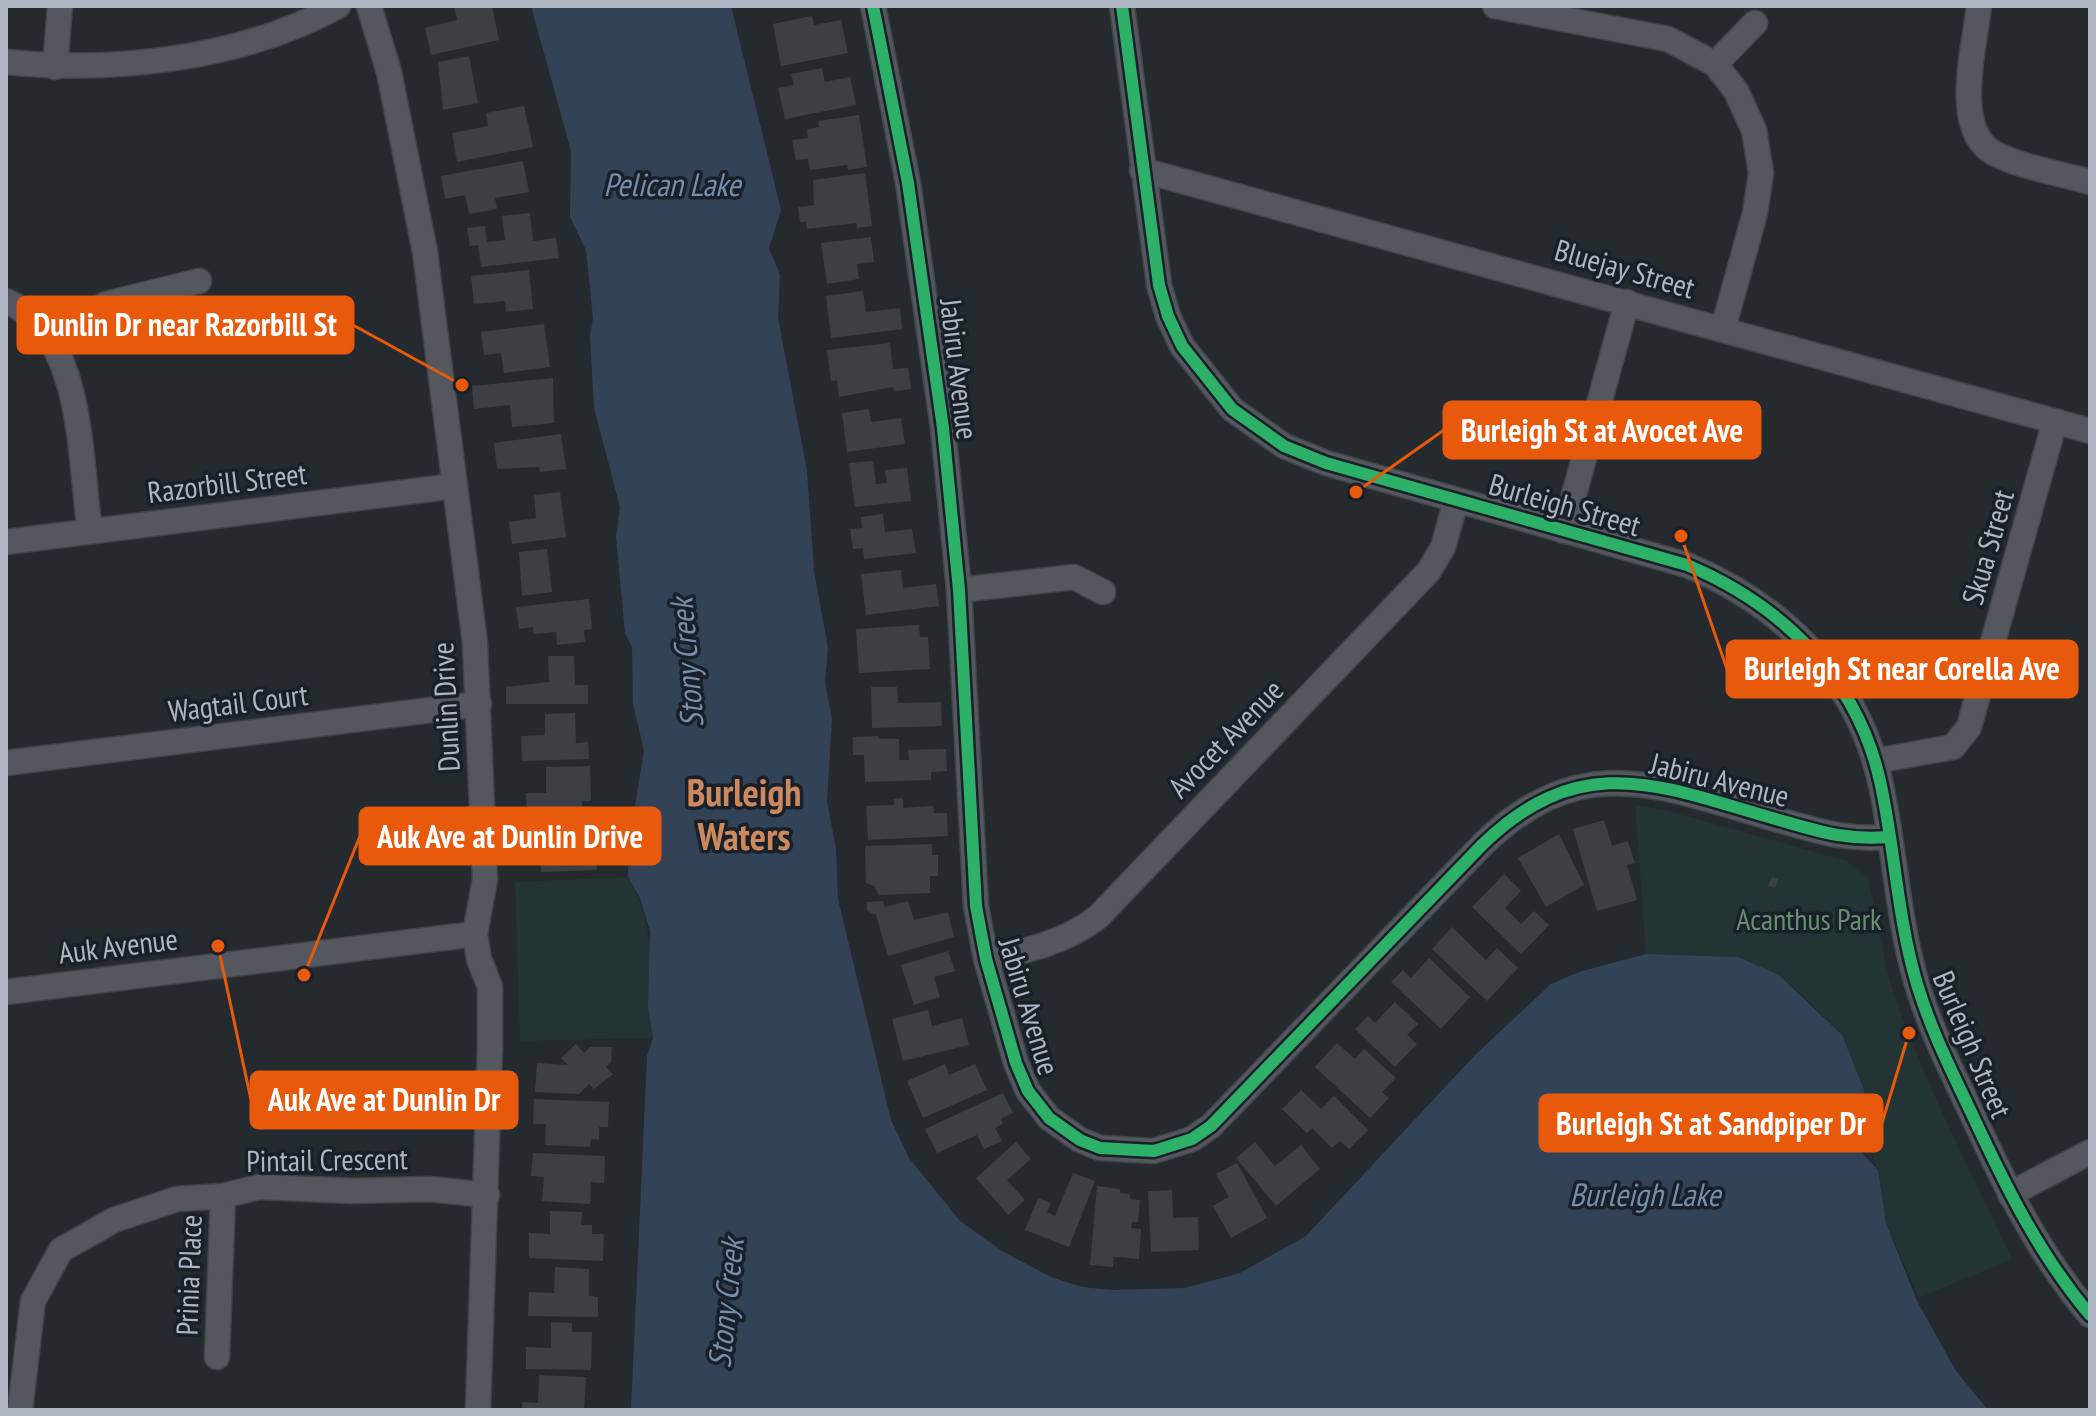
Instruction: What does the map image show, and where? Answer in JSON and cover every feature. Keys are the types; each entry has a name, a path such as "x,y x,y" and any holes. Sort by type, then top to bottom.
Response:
{"street":[{"path":"55,67 60,6"},
{"path":"6,62 55,67 108,67 165,60 281,30 338,6"},
{"name":"Dunlin Drive","path":"369,6 389,72 420,221 455,486 479,704 485,879 475,934 479,959 490,987 487,1195 478,1410"},
{"name":"Jabiru Avenue","path":"873,6 908,183 943,428 959,590 976,906 986,959 1016,1063 1035,1103 1080,1140 1120,1152 1154,1151 1182,1143 1211,1126 1491,837 1534,803 1556,792 1604,782 1650,785 1843,838 1888,837"},
{"name":"Burleigh Street","path":"1122,6 1159,285 1168,316 1191,359 1232,409 1259,430 1306,456 1687,565 1759,602 1785,622 1833,674 1862,728 1875,761 1904,935 1918,988 1937,1039 2010,1194 2056,1274 2090,1315"},
{"path":"1495,6 1643,31 1695,51 1715,64 1748,113 1760,149 1761,173 1755,213 1723,329"},
{"path":"1979,6 1968,103 1976,137 1993,152 2090,182"},
{"path":"1715,64 1755,23"},
{"name":"Bluejay Street","path":"1142,170 2090,431"},
{"path":"51,337 106,304 199,281"},
{"path":"6,301 51,337 60,354 70,388 90,531"},
{"path":"1564,531 1627,302"},
{"name":"Skua Street","path":"1875,761 1953,747 1969,727 2055,421"},
{"name":"Razorbill Street","path":"6,542 455,486"},
{"name":"Avocet Avenue","path":"986,959 1050,944 1072,935 1098,917 1429,571 1443,547 1456,501"},
{"path":"959,590 1074,577 1103,592"},
{"name":"Wagtail Court","path":"6,763 479,704"},
{"name":"Auk Avenue","path":"6,992 475,934"},
{"path":"2010,1194 2090,1152"},
{"name":"Pintail Crescent","path":"20,1410 33,1301 61,1250 114,1220 177,1199 223,1196 259,1187 354,1191 429,1189 487,1195"},
{"name":"Prinia Place","path":"217,1357 223,1196"}],"green space":[{"name":"Acanthus Park","path":"1635,805 1668,811 1847,861 1868,878 1887,968 1907,1031 2012,1259 1919,1298 1886,1223 1878,1170 1872,1154 1862,1145 1870,1121 1864,1090 1841,1035 1779,975 1738,957 1646,954"},
{"path":"628,877 639,899 649,939 653,1038 520,1041 515,882"}],"water":[{"name":"Burleigh Lake","path":"531,6 731,6 781,210 769,248 780,275 778,318 807,471 814,571 828,648 825,683 832,719 827,801 836,849 838,899 891,1120 909,1158 960,1221 1002,1251 1051,1277 1082,1287 1112,1290 1185,1288 1240,1273 1306,1236 1476,1054 1551,984 1579,972 1646,954 1738,957 1779,975 1842,1035 1864,1090 1870,1121 1861,1123 1856,1147 1878,1170 1886,1223 1917,1301 1956,1371 1988,1410 631,1410 647,1056 653,1038 648,1006 650,931 640,898 628,877 629,817 635,807 644,750 633,705 632,647 625,633 616,537 620,507 594,408 590,336 593,318 586,250 570,217 571,151"}],"building":[{"path":"454,6 492,6 499,40 431,55 425,28 457,20"},
{"path":"812,16 814,25 841,20 848,53 781,66 773,24"},
{"path":"469,56 478,103 443,110 438,62"},
{"path":"822,68 825,82 850,77 856,105 785,119 778,88 794,85 791,74"},
{"path":"524,106 533,147 457,162 452,133 488,126 486,113"},
{"path":"859,115 867,167 848,170 847,165 810,170 808,159 796,160 792,140 808,138 807,129 819,127 818,121"},
{"path":"523,161 529,192 495,198 497,209 469,214 465,195 445,199 441,176"},
{"path":"865,173 872,226 857,228 856,223 807,229 806,222 800,222 798,207 814,205 813,180"},
{"path":"530,213 533,241 556,238 559,258 481,267 478,245 470,246 467,228 485,226 487,242 505,240 502,216"},
{"path":"871,237 874,262 857,264 859,279 827,284 821,243"},
{"path":"529,270 533,309 506,312 505,301 474,304 471,276"},
{"path":"863,291 866,312 900,308 902,329 831,338 826,296"},
{"path":"544,324 550,367 504,373 501,353 484,355 481,332"},
{"path":"890,343 893,369 908,368 911,389 894,391 893,387 839,397 837,380 831,381 827,350"},
{"path":"553,378 554,423 512,427 510,405 474,409 472,386"},
{"path":"869,409 871,422 901,418 905,444 847,452 842,413"},
{"path":"561,434 566,469 540,472 539,467 497,469 494,443"},
{"path":"873,461 876,484 887,483 885,470 907,468 911,501 855,507 849,463"},
{"path":"560,492 566,537 512,544 509,522 536,518 534,495"},
{"path":"883,514 885,532 912,529 916,553 864,559 863,548 853,549 850,529 862,528 861,517"},
{"path":"547,549 552,592 522,596 519,552"},
{"path":"901,570 903,588 936,584 939,606 866,615 861,574"},
{"path":"589,599 592,629 584,630 585,642 557,645 556,632 534,634 533,627 519,629 516,607"},
{"path":"919,625 920,637 928,637 930,669 859,673 856,629"},
{"path":"548,656 574,656 575,685 588,685 588,704 506,704 506,687 549,682"},
{"path":"871,687 897,687 898,703 941,702 942,726 872,728"},
{"path":"575,713 576,743 588,742 589,759 522,761 521,736 545,735 545,714"},
{"path":"878,736 879,739 899,739 899,760 909,760 908,750 946,749 947,771 931,772 931,780 865,782 864,755 853,755 853,737"},
{"path":"590,766 591,801 582,801 582,815 527,816 526,793 546,793 546,767"},
{"path":"903,798 903,808 933,806 934,813 947,813 948,836 868,840 866,806 894,805 894,799"},
{"path":"1604,820 1612,846 1628,841 1635,863 1627,865 1637,900 1597,911 1573,829"},
{"path":"596,823 597,870 541,872 541,848 528,849 527,826 554,825 554,831 574,830 574,824"},
{"path":"1559,834 1584,885 1546,907 1518,858"},
{"path":"932,844 932,855 938,855 938,876 930,876 930,893 879,895 874,886 866,883 865,846"},
{"path":"1504,874 1521,891 1505,908 1521,924 1534,911 1549,925 1521,954 1472,907"},
{"path":"1772,877 1778,879 1775,888 1768,886"},
{"path":"883,901 885,907 908,901 914,920 948,912 954,937 888,956 876,915 867,911 867,902"},
{"path":"1452,927 1486,960 1497,948 1518,968 1487,1001 1432,949"},
{"path":"948,951 955,971 934,977 940,997 914,1005 901,965"},
{"path":"1429,958 1470,997 1441,1029 1391,982 1403,970 1411,978"},
{"path":"1395,1002 1418,1024 1407,1035 1417,1044 1395,1067 1355,1029 1368,1016 1375,1023"},
{"path":"928,1010 932,1026 962,1018 969,1045 903,1061 892,1019"},
{"path":"1337,1043 1355,1059 1364,1049 1396,1078 1382,1092 1389,1098 1370,1118 1315,1067"},
{"path":"576,1044 584,1053 590,1047 612,1047 611,1062 606,1067 613,1074 594,1089 589,1084 579,1094 535,1092 537,1063 568,1065 561,1058"},
{"path":"945,1064 949,1075 975,1064 987,1090 923,1118 907,1081"},
{"path":"1301,1090 1321,1109 1334,1096 1368,1130 1349,1149 1340,1141 1332,1148 1312,1128 1307,1133 1282,1109"},
{"path":"1003,1093 1013,1113 1001,1119 1003,1124 995,1128 1002,1141 984,1149 977,1135 937,1153 925,1129"},
{"path":"534,1099 609,1102 608,1127 599,1127 599,1140 591,1139 590,1147 545,1145 546,1124 533,1124"},
{"path":"1016,1142 1031,1159 1007,1180 1025,1200 1008,1215 976,1178"},
{"path":"1255,1142 1275,1166 1301,1145 1320,1169 1276,1206 1236,1158"},
{"path":"533,1153 605,1156 604,1183 591,1182 590,1204 542,1201 544,1177 531,1176"},
{"path":"1237,1163 1267,1218 1231,1238 1213,1206 1229,1197 1216,1174"},
{"path":"1073,1173 1095,1181 1069,1247 1025,1230 1038,1198 1051,1203 1047,1212 1055,1216"},
{"path":"1097,1186 1120,1189 1120,1193 1130,1194 1130,1199 1140,1200 1138,1222 1132,1222 1131,1228 1141,1229 1139,1259 1114,1257 1113,1267 1090,1265"},
{"path":"1172,1190 1173,1218 1198,1217 1199,1250 1151,1252 1148,1191"},
{"path":"550,1211 582,1212 581,1225 592,1225 592,1234 604,1234 603,1261 529,1258 529,1233 550,1234"},
{"path":"555,1267 589,1269 589,1296 598,1297 598,1317 528,1316 529,1292 554,1293"},
{"path":"551,1322 572,1323 572,1332 592,1332 591,1370 526,1369 526,1347 551,1348"},
{"path":"539,1375 586,1377 584,1410 522,1410 522,1402 538,1403"}],"cycle path":[{"path":"873,6 908,183 943,428 959,590 976,906 986,959 1016,1063 1028,1091 1049,1118 1080,1140 1100,1148 1154,1151 1192,1139 1211,1126 1483,844 1521,813 1557,794 1592,785 1628,784 1665,788 1824,832 1888,837"},
{"path":"1122,6 1159,285 1168,316 1182,346 1232,409 1284,446 1326,463 1687,565 1754,601 1784,624 1834,678 1854,709 1880,781 1910,959 1935,1033 2024,1218 2054,1267 2090,1315"}],"place":[{"name":"Dunlin Dr near Razorbill St","path":"462,385"},
{"name":"Burleigh St at Avocet Ave","path":"1356,492"},
{"name":"Burleigh St near Corella Ave","path":"1681,536"},
{"name":"Auk Ave at Dunlin Dr","path":"218,946"},
{"name":"Auk Ave at Dunlin Drive","path":"304,975"},
{"name":"Burleigh St at Sandpiper Dr","path":"1909,1033"}],"district":[{"name":"Burleigh Waters","path":"744,813"}],"water label":[{"name":"Pelican Lake","path":"672,184"},
{"name":"Stony Creek","path":"686,663"},
{"name":"Stony Creek","path":"725,1303"}]}
